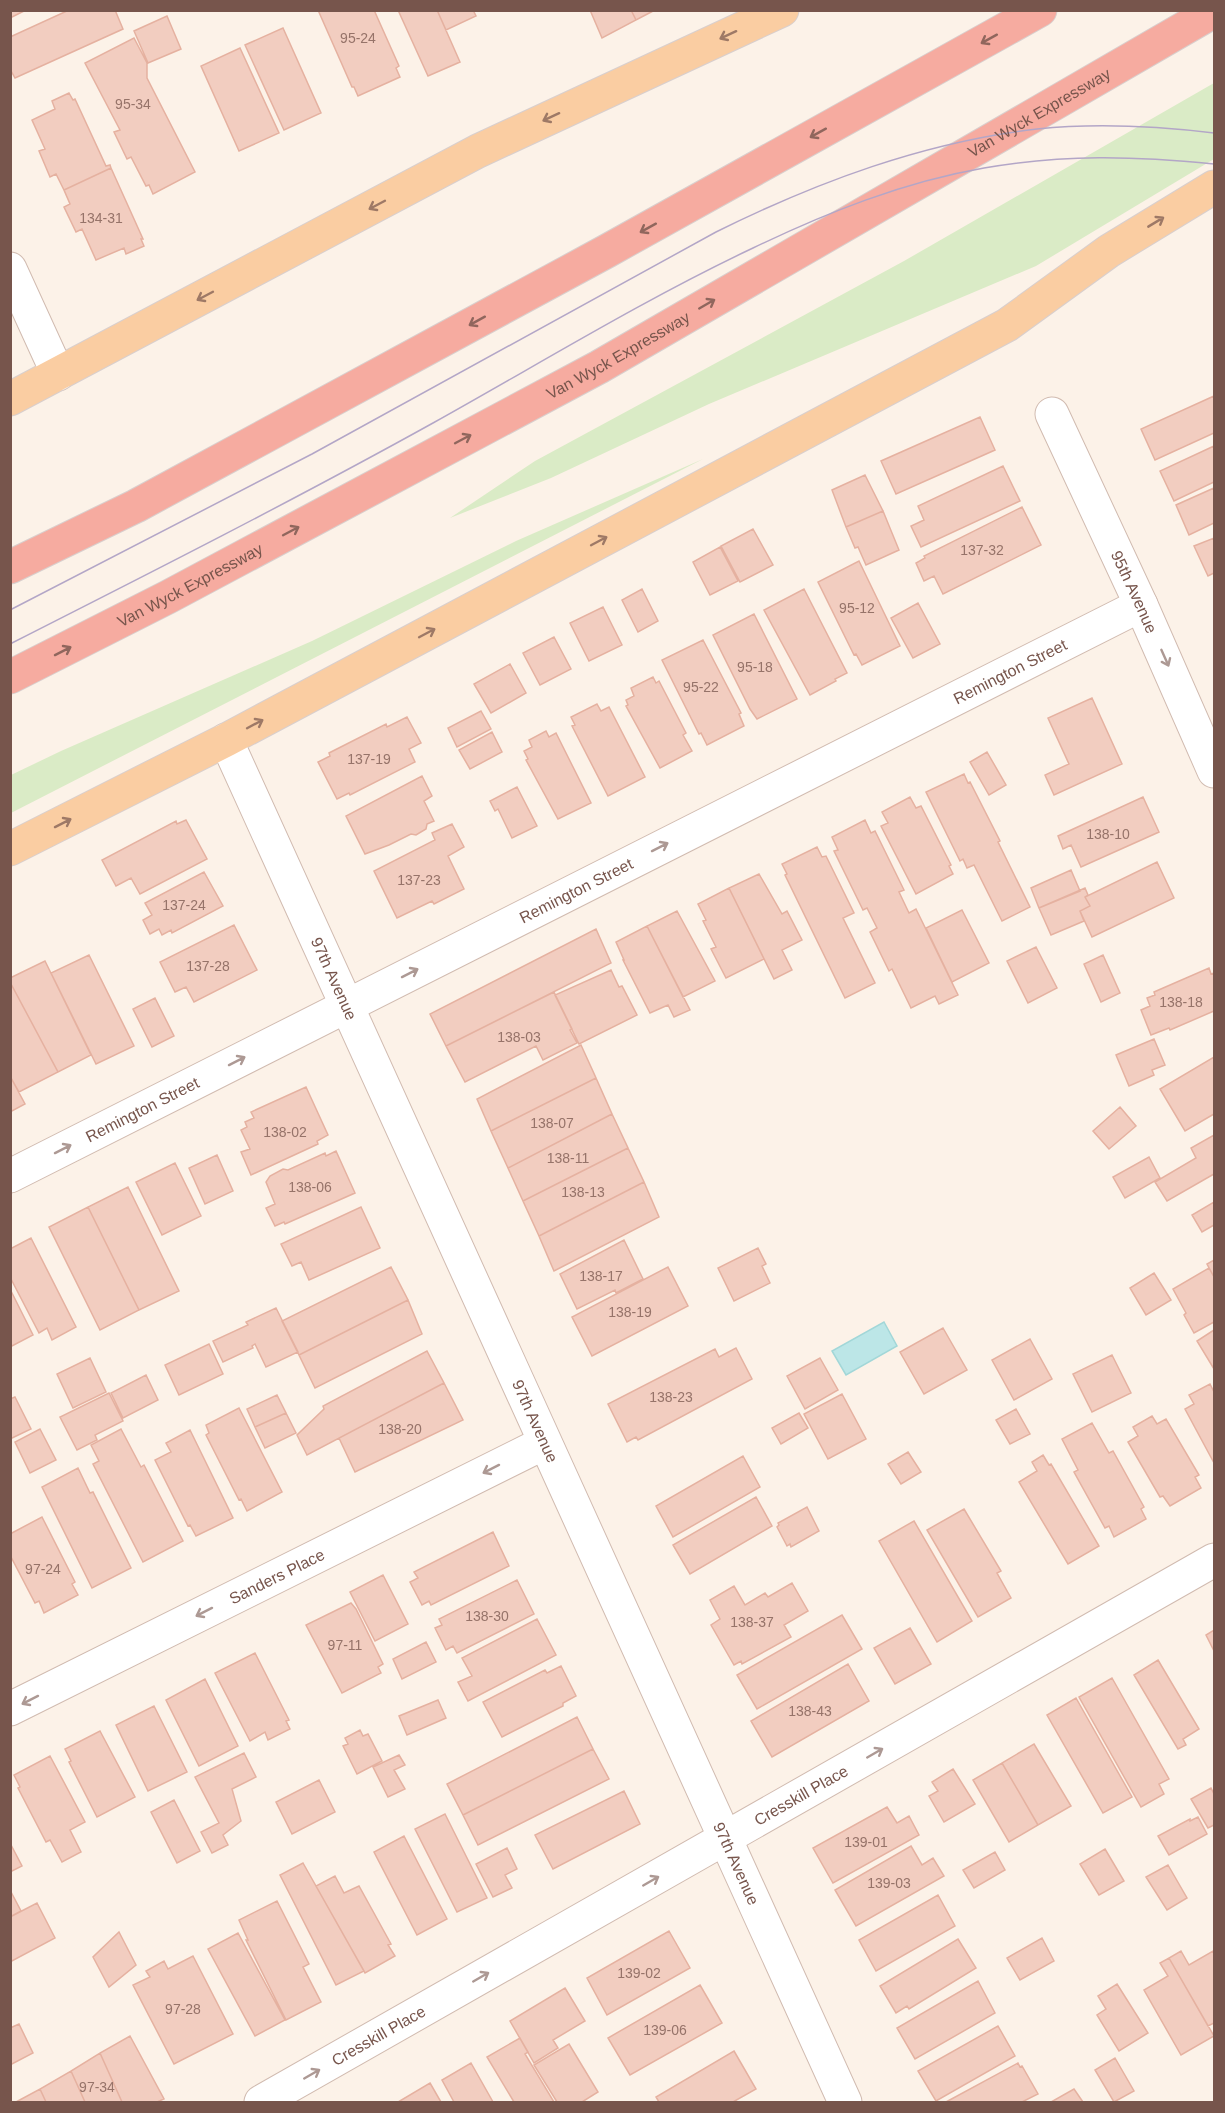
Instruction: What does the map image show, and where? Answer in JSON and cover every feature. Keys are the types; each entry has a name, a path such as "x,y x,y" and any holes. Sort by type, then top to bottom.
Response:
{"highway":[{"path":"10,567 136,506 607,251 1040,10"},
{"name":"Van Wyck Expressway","path":"10,677 168,597 599,367 1215,11"}],"main road":[{"path":"10,399 478,151 782,10"},
{"path":"10,849 226,740 1007,325 1109,251 1215,187"}],"street":[{"path":"10,269 58,374"},
{"name":"95th Avenue","path":"1052,414 1142,605 1215,771"},
{"name":"Remington Street","path":"10,1176 1142,605"},
{"name":"97th Avenue","path":"226,740 845,2103"},
{"name":"Sanders Place","path":"10,1709 544,1443"},
{"name":"Cresskill Place","path":"261,2103 1215,1560"}],"green space":[{"path":"1214,83 1214,159 1036,266 709,404 551,478 450,518 535,461 904,261"},
{"path":"703,459 11,813 11,775 312,641 516,541"}],"water":[{"path":"884,1322 897,1346 846,1375 832,1351"}],"building":[{"path":"10,10 26,10 10,18"},
{"path":"69,10 115,10 123,29 15,78 10,69 10,37"},
{"path":"318,10 374,10 399,66 396,68 400,77 358,96"},
{"path":"398,10 437,10 460,62 428,76"},
{"path":"437,10 473,10 476,16 446,30"},
{"path":"590,10 631,10 636,20 602,38"},
{"path":"631,10 655,10 636,20"},
{"path":"167,16 181,49 148,63 134,31"},
{"path":"283,28 321,113 284,130 245,45"},
{"path":"134,38 147,63 147,78 195,172 153,194 149,185 146,186 131,157 127,159 114,132 120,130 85,63"},
{"path":"240,48 279,133 239,151 201,66"},
{"path":"69,93 73,100 75,99 106,166 110,165 111,168 64,190 56,174 50,177 39,151 45,149 32,120 55,109 52,101"},
{"path":"111,168 143,239 141,239 144,246 126,254 124,248 96,260 82,229 76,232 64,207 70,204 64,190"},
{"path":"1214,396 1214,433 1155,460 1141,429"},
{"path":"980,417 995,450 896,494 881,461"},
{"path":"1214,446 1214,482 1174,501 1160,471"},
{"path":"1003,466 1020,501 921,547 911,526 924,520 918,506"},
{"path":"865,475 883,511 846,527 832,490"},
{"path":"1214,488 1214,523 1189,535 1176,505"},
{"path":"1022,507 1041,545 943,594 934,576 924,581 916,563 925,558 924,556"},
{"path":"883,511 899,550 866,565 858,547 855,548 846,527"},
{"path":"753,529 773,565 740,582 721,546"},
{"path":"1214,538 1214,573 1208,576 1194,546"},
{"path":"720,547 738,581 710,595 693,562"},
{"path":"859,561 900,646 862,665 856,654 854,655 818,582"},
{"path":"642,589 658,621 638,632 622,600"},
{"path":"804,589 847,673 810,695 764,610"},
{"path":"918,603 940,644 913,658 891,618"},
{"path":"603,607 622,645 589,661 570,623"},
{"path":"754,614 797,699 757,719 713,635"},
{"path":"554,637 571,669 540,685 523,653"},
{"path":"703,640 741,713 739,714 744,726 707,745 701,733 699,734 662,660"},
{"path":"510,664 526,693 491,713 474,684"},
{"path":"653,677 656,683 659,681 686,733 683,735 692,751 660,768 626,706 628,705 626,700 634,696 631,688"},
{"path":"1092,698 1122,764 1054,795 1045,775 1069,764 1048,718"},
{"path":"597,704 601,711 609,707 645,777 608,796 572,726 575,725 571,717"},
{"path":"481,711 491,729 457,747 448,728"},
{"path":"407,717 421,743 409,749 415,762 350,795 349,793 337,799 318,762 330,756 329,753 386,724 387,727"},
{"path":"546,731 549,737 556,733 591,803 558,819 526,760 528,759 524,751 532,747 529,740"},
{"path":"492,732 502,752 470,769 459,750"},
{"path":"987,752 1006,785 989,795 970,762"},
{"path":"964,774 1000,841 998,842 1030,907 1002,921 974,865 967,868 963,859 960,861 926,792"},
{"path":"422,776 432,796 424,801 434,821 427,824 426,829 416,835 411,834 365,854 346,816"},
{"path":"517,787 537,826 512,838 498,809 495,811 490,801"},
{"path":"910,797 916,808 921,806 951,865 949,866 953,874 916,894 881,826 888,823 882,812"},
{"path":"1143,797 1159,832 1081,867 1071,845 1063,849 1058,836"},
{"path":"186,820 207,859 140,894 131,878 116,886 102,860 176,821 177,824"},
{"path":"865,820 871,833 875,831 904,890 899,892 909,913 916,909 958,995 939,1004 935,996 911,1008 870,932 877,928 867,908 863,910 834,851 838,850 832,837"},
{"path":"452,824 464,847 448,856 464,889 434,904 432,901 397,918 374,871 435,840 432,833"},
{"path":"817,847 822,857 826,856 854,913 843,918 875,983 845,998 785,875 787,874 782,864"},
{"path":"1157,862 1174,898 1092,937 1080,911 1090,906 1085,897"},
{"path":"1071,870 1080,891 1039,908 1031,888"},
{"path":"204,872 223,906 172,933 171,930 162,935 159,929 150,934 143,920 152,915 145,903"},
{"path":"759,874 782,914 787,911 802,940 782,950 792,970 774,979 729,888"},
{"path":"729,888 764,959 726,978 711,949 716,947 703,921 706,920 698,904"},
{"path":"1085,888 1088,895 1085,897 1090,906 1080,911 1084,921 1051,935 1039,908"},
{"path":"962,910 989,963 952,982 926,928"},
{"path":"677,911 715,981 683,997 647,926"},
{"path":"234,925 257,970 194,1002 186,987 175,992 160,962"},
{"path":"647,926 690,1010 674,1017 668,1005 650,1013 616,942"},
{"path":"596,929 611,963 446,1046 430,1014"},
{"path":"1036,947 1057,988 1028,1003 1007,961"},
{"path":"89,955 134,1046 96,1064 51,973"},
{"path":"1103,955 1120,993 1101,1002 1084,964"},
{"path":"45,961 91,1055 58,1072 10,982 10,978"},
{"path":"1209,968 1211,974 1214,973 1214,1011 1170,1030 1169,1028 1151,1035 1141,1010 1150,1006 1147,998 1155,995 1154,992"},
{"path":"611,970 637,1015 579,1044 555,995"},
{"path":"10,982 58,1072 19,1092 10,1076"},
{"path":"554,992 577,1043 543,1060 536,1046 465,1082 446,1046"},
{"path":"155,998 174,1036 152,1047 133,1009"},
{"path":"1154,1039 1165,1065 1152,1070 1154,1075 1129,1086 1116,1055"},
{"path":"581,1045 596,1078 491,1131 477,1099"},
{"path":"1214,1057 1214,1114 1185,1131 1160,1089"},
{"path":"10,1076 25,1104 10,1112"},
{"path":"596,1078 612,1114 508,1168 491,1131"},
{"path":"306,1087 328,1135 317,1141 318,1144 251,1175 241,1152 250,1149 241,1130 247,1127 245,1122 254,1118 251,1112"},
{"path":"1120,1107 1136,1126 1109,1149 1093,1131"},
{"path":"612,1114 628,1148 523,1201 508,1168"},
{"path":"1214,1135 1214,1174 1167,1201 1155,1182 1196,1158 1191,1148"},
{"path":"628,1148 644,1182 539,1236 523,1201"},
{"path":"336,1151 355,1193 285,1224 284,1222 275,1226 266,1208 275,1204 266,1182 270,1176 325,1153 326,1156"},
{"path":"217,1155 233,1191 205,1204 189,1168"},
{"path":"1149,1157 1160,1178 1125,1198 1113,1177"},
{"path":"175,1163 201,1216 162,1235 136,1182"},
{"path":"644,1182 659,1217 554,1271 539,1236"},
{"path":"128,1187 179,1291 139,1310 88,1207"},
{"path":"1214,1202 1214,1225 1202,1232 1192,1215"},
{"path":"88,1207 139,1310 100,1330 49,1227"},
{"path":"361,1207 380,1248 309,1280 301,1262 292,1266 281,1244"},
{"path":"31,1238 76,1327 52,1340 47,1328 39,1333 10,1277 10,1249"},
{"path":"624,1240 643,1279 577,1309 560,1274"},
{"path":"758,1248 766,1264 762,1266 770,1283 734,1301 718,1268"},
{"path":"1214,1260 1214,1277 1207,1264"},
{"path":"391,1267 408,1300 299,1355 282,1321"},
{"path":"668,1267 688,1306 592,1356 572,1317"},
{"path":"1209,1268 1214,1277 1214,1322 1194,1333 1173,1289"},
{"path":"1154,1273 1171,1300 1146,1315 1130,1288"},
{"path":"10,1289 33,1335 10,1347"},
{"path":"408,1300 422,1334 315,1388 299,1355"},
{"path":"276,1308 298,1352 266,1367 255,1344 253,1348 223,1362 213,1341 248,1325 246,1322"},
{"path":"943,1328 967,1370 924,1394 900,1352"},
{"path":"1214,1330 1214,1369 1197,1341"},
{"path":"1030,1339 1052,1379 1014,1400 992,1360"},
{"path":"209,1344 223,1374 179,1395 165,1365"},
{"path":"736,1348 752,1379 638,1440 636,1437 627,1442 608,1404 715,1349 719,1357"},
{"path":"427,1351 444,1383 307,1455 297,1435 324,1409 323,1406"},
{"path":"1112,1355 1131,1393 1092,1412 1073,1374"},
{"path":"90,1358 106,1392 73,1408 57,1374"},
{"path":"820,1358 838,1390 805,1409 787,1376"},
{"path":"146,1375 158,1400 123,1418 111,1393"},
{"path":"444,1383 463,1420 355,1472 339,1438"},
{"path":"1210,1384 1214,1392 1214,1463 1185,1409 1194,1404 1189,1395"},
{"path":"109,1393 123,1421 95,1435 97,1440 77,1450 60,1417"},
{"path":"842,1394 866,1439 828,1459 804,1414"},
{"path":"277,1395 286,1413 255,1427 247,1409"},
{"path":"15,1397 31,1429 10,1439 10,1399"},
{"path":"239,1408 282,1492 247,1511 241,1499 239,1500 206,1435 209,1433 206,1425"},
{"path":"1016,1409 1030,1434 1010,1444 996,1420"},
{"path":"286,1413 296,1433 265,1448 255,1427"},
{"path":"799,1413 808,1428 781,1444 772,1428"},
{"path":"1152,1416 1157,1424 1166,1419 1199,1475 1195,1477 1201,1488 1170,1506 1163,1496 1160,1497 1128,1442 1138,1436 1133,1427"},
{"path":"1092,1423 1109,1453 1113,1451 1144,1507 1141,1509 1146,1519 1114,1537 1109,1526 1105,1528 1074,1472 1078,1470 1062,1439"},
{"path":"40,1429 56,1460 30,1473 15,1442"},
{"path":"121,1429 141,1467 144,1465 183,1541 143,1562 93,1464 99,1461 91,1445"},
{"path":"190,1430 233,1518 196,1536 190,1525 188,1526 155,1460 171,1452 166,1443"},
{"path":"908,1452 921,1472 901,1484 888,1464"},
{"path":"1043,1455 1049,1465 1051,1464 1099,1546 1068,1564 1019,1482 1037,1471 1032,1462"},
{"path":"743,1456 760,1487 673,1537 656,1506"},
{"path":"78,1468 90,1493 93,1492 131,1568 92,1588 42,1487"},
{"path":"756,1497 772,1526 690,1574 673,1545"},
{"path":"807,1507 819,1531 791,1547 790,1544 787,1546 777,1527 778,1523"},
{"path":"964,1509 1001,1571 997,1573 1011,1598 978,1617 927,1530"},
{"path":"42,1517 75,1582 72,1584 78,1595 44,1613 39,1601 35,1603 10,1555 10,1534"},
{"path":"914,1521 972,1621 937,1642 879,1541"},
{"path":"493,1532 509,1566 431,1605 429,1601 422,1605 410,1582 418,1578 414,1572"},
{"path":"383,1575 408,1624 375,1641 350,1592"},
{"path":"517,1580 534,1614 457,1653 453,1646 446,1650 435,1628 442,1625 439,1619"},
{"path":"792,1583 808,1611 784,1625 791,1637 742,1664 741,1661 734,1665 711,1625 720,1619 710,1600 734,1586 745,1605 765,1593 768,1597"},
{"path":"351,1603 383,1664 378,1667 381,1673 342,1693 306,1625"},
{"path":"842,1615 862,1649 757,1709 737,1675"},
{"path":"537,1619 556,1655 468,1701 458,1682 472,1676 462,1658"},
{"path":"910,1628 931,1664 895,1684 874,1648"},
{"path":"1214,1630 1214,1651 1206,1635"},
{"path":"426,1642 436,1662 402,1679 393,1659"},
{"path":"255,1653 289,1720 286,1721 290,1729 268,1740 265,1732 250,1741 215,1673"},
{"path":"1158,1660 1199,1729 1183,1739 1186,1745 1178,1749 1134,1675"},
{"path":"848,1664 869,1701 772,1757 751,1721"},
{"path":"561,1666 576,1696 563,1703 563,1706 502,1737 483,1702 545,1670 547,1673"},
{"path":"1112,1678 1169,1779 1159,1784 1164,1794 1141,1807 1079,1697"},
{"path":"205,1679 238,1746 199,1766 166,1700"},
{"path":"1076,1698 1132,1797 1103,1813 1047,1715"},
{"path":"438,1700 446,1718 407,1735 399,1716"},
{"path":"154,1706 187,1772 148,1791 116,1725"},
{"path":"577,1717 593,1749 463,1815 447,1784"},
{"path":"360,1730 363,1736 368,1734 382,1761 357,1774 343,1746 348,1744 345,1738"},
{"path":"100,1731 135,1797 97,1817 69,1762 71,1761 65,1749"},
{"path":"1034,1744 1071,1806 1038,1825 1002,1763"},
{"path":"593,1749 609,1779 478,1845 463,1815"},
{"path":"244,1753 256,1777 232,1789 241,1821 223,1835 228,1845 212,1853 201,1832 219,1823 195,1777"},
{"path":"399,1755 405,1765 394,1770 405,1789 388,1797 373,1767"},
{"path":"50,1756 85,1822 70,1830 81,1852 62,1862 50,1840 46,1842 18,1788 20,1787 14,1775"},
{"path":"1002,1763 1038,1825 1009,1842 973,1780"},
{"path":"953,1769 975,1804 944,1822 929,1796 938,1791 932,1782"},
{"path":"319,1780 335,1812 292,1834 276,1802"},
{"path":"1211,1788 1214,1794 1214,1825 1208,1828 1191,1799"},
{"path":"624,1791 640,1824 553,1869 535,1835"},
{"path":"174,1800 200,1851 177,1863 151,1812"},
{"path":"887,1807 897,1823 909,1816 919,1835 833,1883 813,1848"},
{"path":"445,1814 487,1898 457,1912 415,1829"},
{"path":"1198,1817 1207,1834 1169,1855 1158,1836"},
{"path":"404,1836 447,1919 417,1935 374,1852"},
{"path":"10,1843 22,1866 10,1872"},
{"path":"911,1846 922,1865 933,1858 944,1876 856,1926 835,1890"},
{"path":"507,1848 517,1869 505,1875 512,1888 493,1897 476,1864"},
{"path":"1105,1849 1124,1881 1099,1895 1080,1864"},
{"path":"995,1852 1005,1870 974,1888 963,1870"},
{"path":"303,1863 364,1971 336,1985 280,1875"},
{"path":"1168,1865 1187,1898 1167,1910 1146,1877"},
{"path":"335,1876 344,1893 359,1886 391,1944 388,1945 395,1956 365,1973 316,1886"},
{"path":"10,1890 21,1911 10,1917"},
{"path":"938,1895 955,1926 876,1971 859,1940"},
{"path":"277,1901 309,1964 303,1967 321,2002 286,2020 246,1940 248,1940 239,1920"},
{"path":"37,1903 55,1938 10,1962 10,1917"},
{"path":"669,1931 690,1968 607,2015 587,1978"},
{"path":"119,1932 136,1965 109,1987 93,1957"},
{"path":"238,1933 285,2020 255,2036 208,1949"},
{"path":"1042,1938 1054,1961 1020,1980 1007,1958"},
{"path":"958,1939 976,1968 909,2009 907,2006 896,2013 880,1986"},
{"path":"1181,1951 1189,1965 1213,1951 1214,2023 1208,2026 1169,1958"},
{"path":"193,1956 233,2034 174,2064 133,1985 150,1977 146,1971 164,1961 168,1969"},
{"path":"1169,1958 1214,2036 1181,2055 1144,1990 1168,1976 1160,1963"},
{"path":"978,1981 995,2013 915,2059 897,2028"},
{"path":"1117,1984 1148,2033 1119,2051 1097,2015 1106,2009 1098,1996"},
{"path":"700,1985 722,2023 630,2075 608,2038"},
{"path":"565,1988 585,2021 553,2040 558,2048 534,2063 510,2021"},
{"path":"19,2024 33,2053 10,2065 10,2028"},
{"path":"998,2026 1015,2056 936,2101 918,2071"},
{"path":"130,2036 164,2099 157,2102 122,2102 100,2053"},
{"path":"520,2038 528,2052 525,2054 554,2102 514,2102 487,2057"},
{"path":"569,2044 598,2092 582,2102 557,2102 534,2065"},
{"path":"734,2051 756,2089 733,2102 659,2102 656,2097"},
{"path":"100,2053 122,2102 85,2102 71,2071"},
{"path":"1115,2058 1134,2091 1114,2102 1095,2070"},
{"path":"471,2063 493,2102 454,2102 442,2080"},
{"path":"1018,2063 1038,2094 1022,2102 946,2102"},
{"path":"71,2071 85,2102 46,2102 40,2089"},
{"path":"430,2083 441,2102 398,2102"},
{"path":"40,2089 46,2102 16,2102"},
{"path":"1074,2089 1083,2102 1051,2102"}],"tram line":[{"path":"10,610 312,454 716,232 832,181 912,154 995,135 1037,129 1126,126 1214,133"},
{"path":"10,644 328,480 712,268 837,211 924,181 1013,163 1071,158 1127,158 1214,164"}]}
